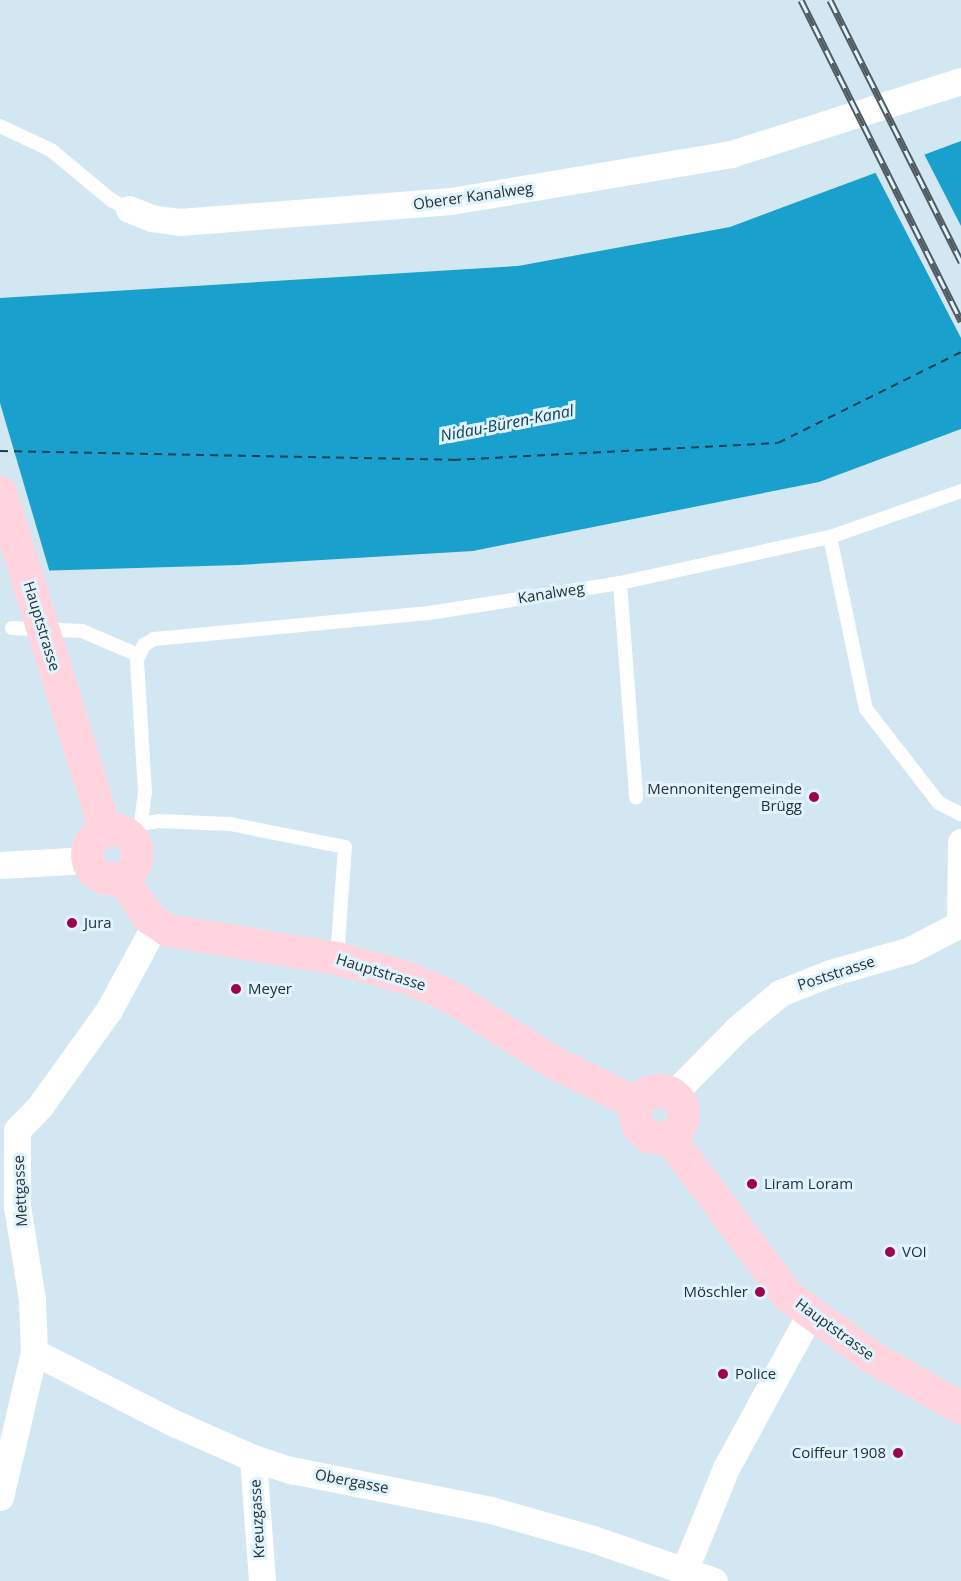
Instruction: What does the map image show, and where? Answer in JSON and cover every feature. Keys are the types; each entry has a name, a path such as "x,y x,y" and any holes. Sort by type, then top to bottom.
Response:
{"main road":[{"name":"Hauptstrasse","path":"0,492 58,678 126,830"},
{"path":"126,830 137,859 122,877 101,877 88,860 92,838 126,830"},
{"name":"Hauptstrasse","path":"122,877 133,899 156,922 181,934 337,958 395,973 446,994 551,1061 636,1103"},
{"path":"652,1090 673,1094 681,1104 683,1116 678,1129 668,1136 654,1138 641,1131 634,1118 636,1103 652,1090"},
{"name":"Hauptstrasse","path":"668,1136 770,1275 810,1314 872,1357 961,1408"}],"street":[{"name":"Oberer Kanalweg","path":"129,209 151,218 179,222 451,201 731,154 961,81"},
{"path":"961,842 961,924"},
{"path":"0,864 88,860"},
{"name":"Mettgasse","path":"0,1497 34,1352 33,1308 17,1206 9,1122 40,1106 109,1010 156,922"},
{"name":"Poststrasse","path":"673,1094 737,1029 780,993 830,973 910,950 961,924"},
{"path":"685,1569 726,1468 810,1314"},
{"name":"Obergasse","path":"34,1352 196,1434 253,1458 291,1470 491,1510 685,1569 714,1581"},
{"name":"Kreuzgasse","path":"253,1458 262,1581"}],"lane":[{"name":"Oberer Kanalweg","path":"0,126 51,150 111,200 129,209"},
{"name":"Kanalweg","path":"138,655 144,645 154,639 429,613 620,583 830,537 961,491"},
{"path":"830,537 866,709 939,803 961,814"},
{"path":"620,583 636,797"},
{"path":"12,628 82,631 138,655 145,792 126,830"},
{"path":"126,830 158,821 230,824 345,847 337,958"}],"water":[{"name":"Nidau-Büren-Kanal","path":"961,141 961,429 819,482 473,551 239,565 0,572 0,298 518,266 730,227"}],"pier":[{"path":"923,152 961,226 961,338 874,170"},
{"path":"0,403 50,573 0,575"}],"ferry route":[{"path":"0,451 453,460 778,443 961,352"}],"railway":[{"path":"801,0 961,321"},
{"path":"830,0 961,262"}],"place":[{"name":"Mennonitengemeinde Brügg","path":"814,797"},
{"name":"Jura","path":"72,923"},
{"name":"Meyer","path":"236,989"},
{"name":"Liram Loram","path":"752,1184"},
{"name":"VOI","path":"890,1252"},
{"name":"Möschler","path":"760,1292"},
{"name":"Police","path":"723,1374"},
{"name":"Coiffeur 1908","path":"898,1453"}]}
